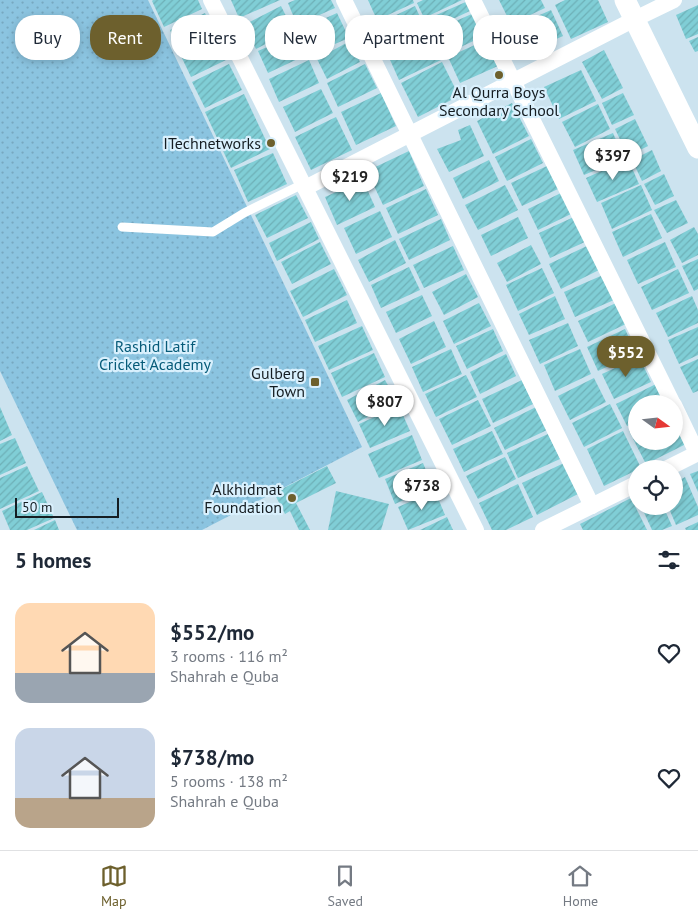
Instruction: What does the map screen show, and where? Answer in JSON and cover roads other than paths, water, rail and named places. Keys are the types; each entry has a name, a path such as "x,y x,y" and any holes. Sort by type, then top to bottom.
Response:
{"street":[{"path":"212,0 476,530"},
{"path":"344,0 592,506"},
{"path":"473,0 668,395"},
{"path":"304,186 513,81 630,9 674,0"},
{"path":"630,9 698,148"},
{"path":"683,424 698,453 683,460"},
{"path":"543,530 628,488"}],"lane":[{"path":"122,227 213,232 244,213 304,186"}],"place":[{"name":"Al Qurra Boys Secondary School","path":"499,75"},
{"name":"ITechnetworks","path":"271,143"},
{"name":"Gulberg Town","path":"315,382"},
{"name":"Alkhidmat Foundation","path":"292,498"}],"park label":[{"name":"Rashid Latif Cricket Academy","path":"155,355"}]}
